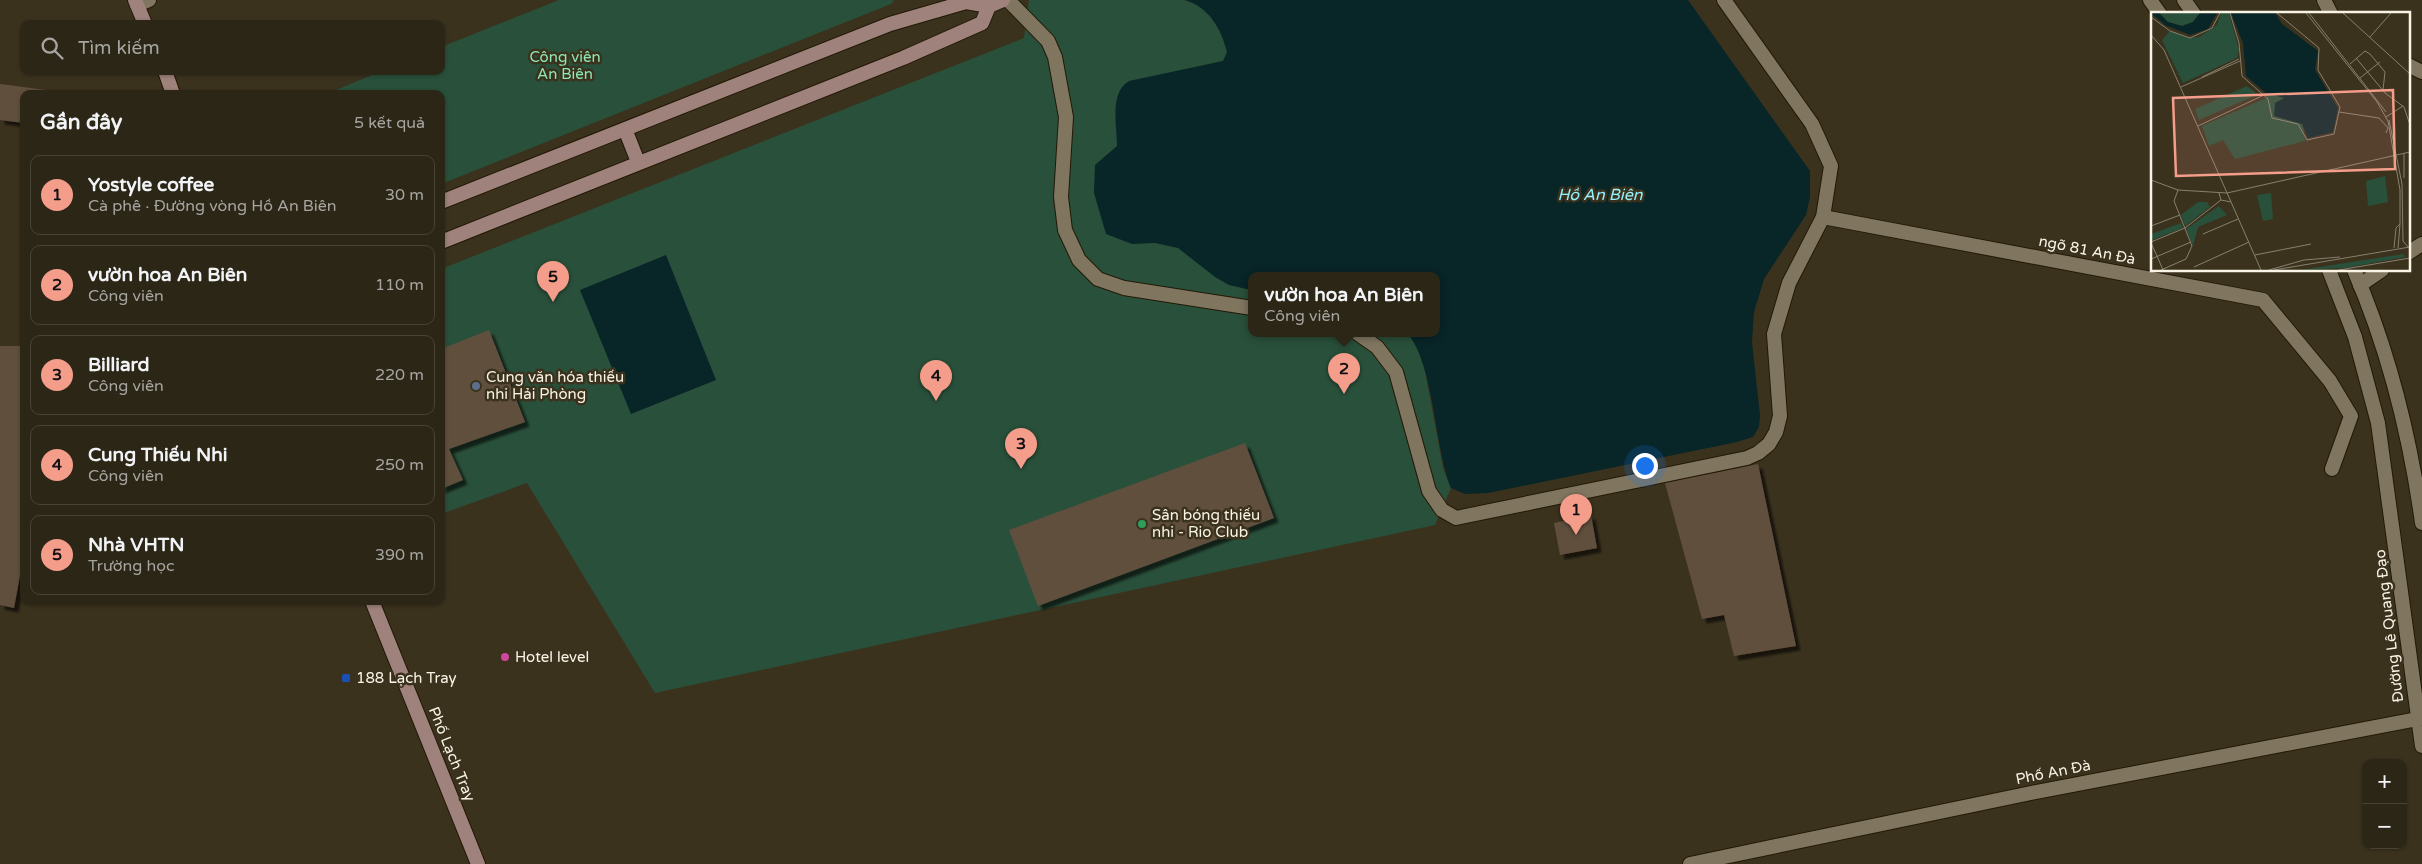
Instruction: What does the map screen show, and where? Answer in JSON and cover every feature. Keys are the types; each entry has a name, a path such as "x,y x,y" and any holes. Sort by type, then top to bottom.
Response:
{"main road":[{"path":"445,200 890,24 966,2 989,6 1003,0"},
{"path":"140,2 144,20"},
{"path":"445,240 903,58 982,23 989,6"},
{"path":"166,75 172,90"},
{"path":"625,129 638,162"},
{"name":"Phố Lạch Tray","path":"374,605 478,864"}],"street":[{"path":"1008,0 1048,41 1054,57 1066,117 1061,197 1064,230 1079,260 1098,279 1124,288 1248,307"},
{"path":"1363,337 1377,347 1396,372 1428,491 1442,510 1456,518 1746,458 1764,449 1776,432 1780,416 1774,334 1789,283 1823,217 1830,166 1812,124 1724,0"},
{"path":"2150,0 2159,12"},
{"path":"2184,0 2193,12"},
{"path":"2324,0 2330,12"},
{"path":"2410,66 2422,72"},
{"name":"ngõ 81 An Đà","path":"1823,217 2263,300 2330,381 2351,416 2332,469"},
{"path":"2410,252 2422,244"},
{"name":"Đường Lê Quang Đạo","path":"2329,271 2355,337 2378,422 2422,746"},
{"path":"2354,271 2404,415 2422,523"},
{"path":"2339,293 2360,285 2381,271"},
{"name":"Phố An Đà","path":"1690,864 2032,793 2419,719"}],"green space":[{"name":"Công viên An Biên","path":"559,0 894,0 891,4 445,182 445,90 336,90 372,75 445,75 445,45"},
{"path":"1029,0 1184,0 1228,15 1239,63 1184,239 1248,273 1248,337 1419,337 1443,468 1451,488 1435,525 655,693 527,483 445,513 445,267 1024,38"}],"water":[{"name":"Hồ An Biên","path":"1185,0 1688,0 1810,171 1810,197 1806,215 1764,279 1754,312 1752,342 1760,415 1759,427 1753,437 1737,442 1488,493 1465,494 1451,488 1445,471 1423,364 1410,337 1440,337 1440,272 1248,272 1248,289 1229,285 1215,277 1178,248 1155,243 1132,244 1106,234 1094,193 1095,165 1117,146 1116,101 1123,86 1129,81 1223,61 1227,52 1213,20 1194,4"},
{"path":"666,255 716,380 631,414 580,290"}],"building":[{"path":"0,84 46,90 20,90 20,122 0,120"},
{"name":"Cung văn hóa thiếu nhi Hải Phòng","path":"489,330 525,422 449,449 463,480 445,487 445,347"},
{"path":"0,346 20,346 20,576 14,608 0,605"},
{"name":"Sân bóng thiếu nhi - Rio Club","path":"1245,443 1274,518 1038,606 1009,530"},
{"path":"1758,464 1796,646 1734,656 1724,615 1702,619 1665,483"},
{"path":"1591,515 1597,548 1560,555 1554,523"}],"place":[{"name":"Nhà VHTN","path":"553,302"},
{"name":"Cung văn hóa thiếu nhi Hải Phòng","path":"476,386"},
{"name":"vườn hoa An Biên","path":"1344,394"},
{"name":"Cung Thiếu Nhi","path":"936,401"},
{"name":"Billiard","path":"1021,469"},
{"name":"Sân bóng thiếu nhi - Rio Club","path":"1142,524"},
{"name":"Yostyle coffee","path":"1576,535"},
{"name":"Hotel level","path":"505,657"},
{"name":"188 Lạch Tray","path":"346,678"}]}
